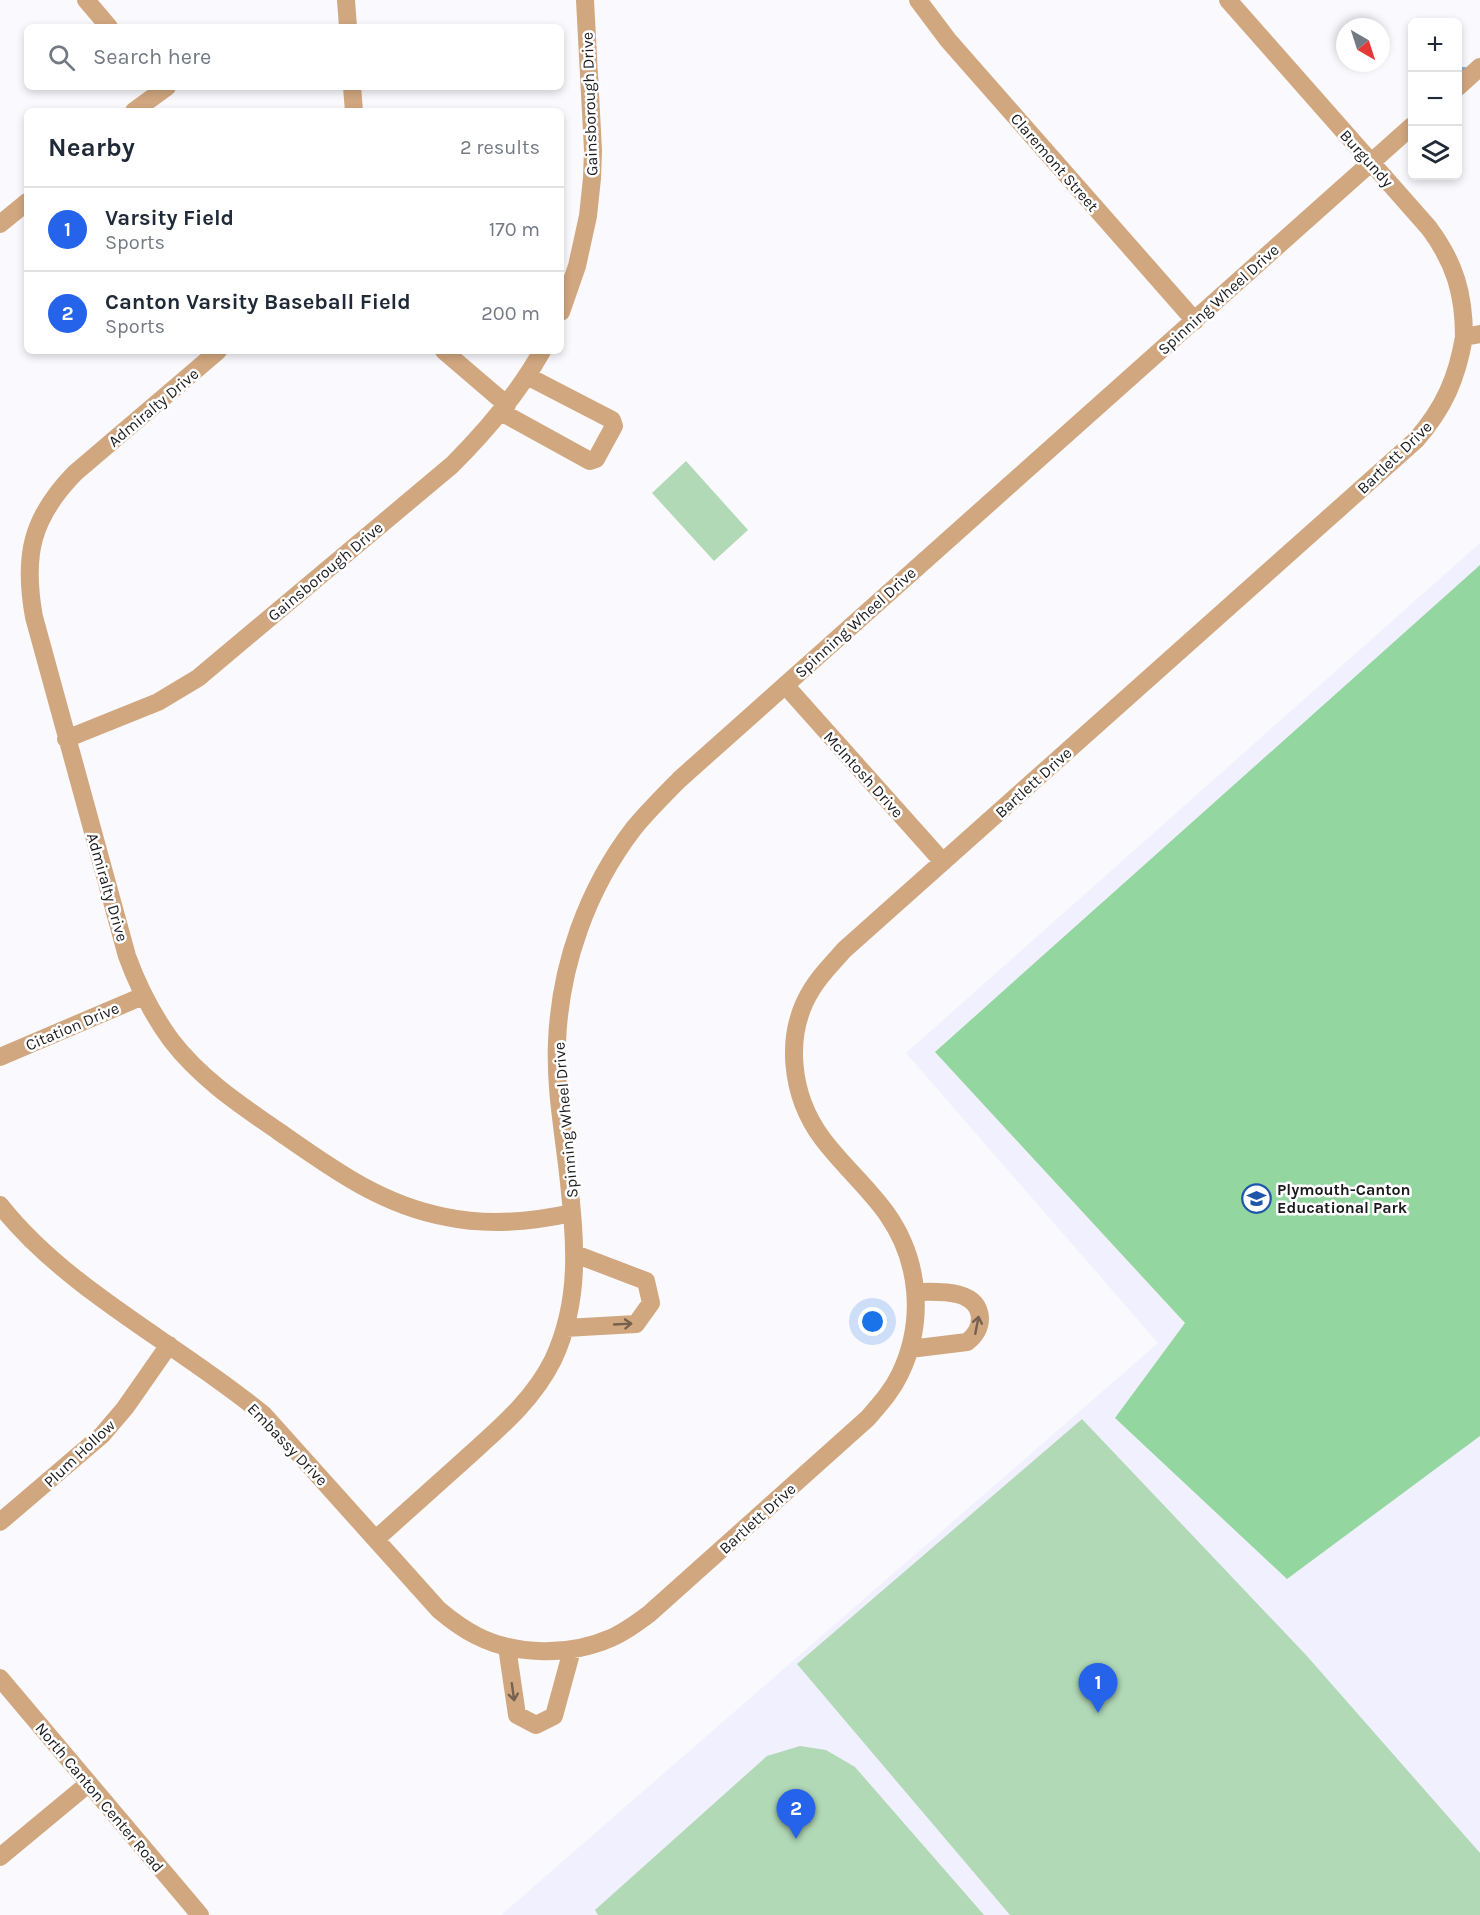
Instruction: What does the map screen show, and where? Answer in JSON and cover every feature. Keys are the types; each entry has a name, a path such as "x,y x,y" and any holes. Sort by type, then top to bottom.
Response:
{"street":[{"path":"87,0 107,24"},
{"path":"346,0 348,24"},
{"name":"Gainsborough Drive","path":"564,303 577,266 588,216 592,178 593,150 585,0"},
{"name":"Claremont Street","path":"918,0 948,40 1194,321"},
{"name":"Burgundy","path":"1228,0 1429,228 1448,256 1461,293 1464,316 1472,336"},
{"path":"1462,83 1480,66"},
{"path":"138,108 160,90"},
{"path":"352,90 354,108"},
{"name":"Spinning Wheel Drive","path":"376,1539 511,1418 533,1393 544,1376 565,1328 572,1300 575,1254 557,1043 564,982 573,948 585,914 612,860 649,810 680,778 1408,131"},
{"path":"0,225 24,205"},
{"name":"Bartlett Drive","path":"534,1650 572,1650 597,1644 627,1630 649,1614 868,1418 887,1396 900,1374 910,1349 915,1321 916,1292 912,1263 888,1215 822,1138 808,1116 796,1082 794,1045 797,1024 812,989 826,969 844,950 1416,440 1436,414 1451,387 1472,336"},
{"name":"Admiralty Drive","path":"214,354 60,488 45,510 36,530 29,566 29,588 34,617 66,739 127,956 143,996 172,1041 215,1086 334,1170 371,1192 423,1212 469,1221 524,1221 572,1213"},
{"path":"447,354 504,409 590,461 596,459 614,426 612,420 527,376"},
{"name":"Gainsborough Drive","path":"66,739 158,702 198,678 452,465 479,439 504,409 540,354"},
{"name":"McIntosh Drive","path":"785,685 943,862"},
{"name":"Citation Drive","path":"0,1057 143,996"},
{"name":"Embassy Drive","path":"0,1205 42,1251 79,1281 239,1394 264,1415 439,1610 456,1624 477,1636 507,1647 534,1650"},
{"path":"565,1328 636,1324 651,1304 646,1281 575,1254"},
{"path":"910,1349 967,1342 975,1336 980,1320 979,1309 973,1301 966,1297 949,1293 916,1292"},
{"name":"Plum Hollow","path":"0,1522 102,1435 126,1408 169,1345"},
{"path":"507,1647 517,1715 536,1725 554,1716 572,1650"},
{"name":"North Canton Center Road","path":"0,1678 200,1915"},
{"path":"0,1857 88,1784"}],"shaded area":[{"name":"Plymouth-Canton Educational Park","path":"1480,543 1480,1915 501,1915 1158,1343 906,1053"}],"green space":[{"path":"686,461 748,530 714,561 652,493"},
{"path":"1480,565 1480,1436 1287,1579 1115,1418 1185,1323 935,1052"},
{"path":"1082,1419 1306,1655 1480,1853 1480,1915 1010,1915 797,1664"},
{"path":"800,1746 826,1750 855,1767 984,1915 598,1915 595,1910 767,1756"}],"waterway":[{"path":"1462,69 1469,70"}],"place":[{"name":"Plymouth-Canton Educational Park","path":"1256,1198"},
{"name":"Varsity Field","path":"1098,1713"},
{"name":"Canton Varsity Baseball Field","path":"796,1839"}]}
